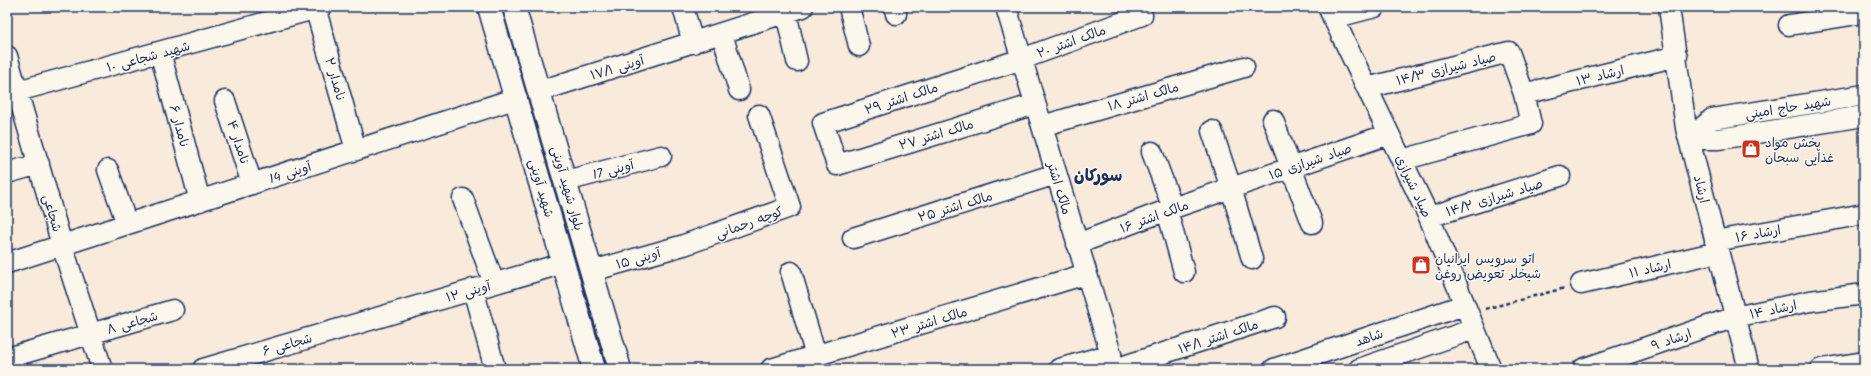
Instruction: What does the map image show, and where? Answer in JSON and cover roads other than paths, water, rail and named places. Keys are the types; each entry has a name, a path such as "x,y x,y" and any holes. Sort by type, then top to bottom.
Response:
{"main road":[{"name":"شهید آوینی","path":"489,7 517,98 594,369"},
{"name":"بلوار شهید آوینی","path":"514,7 540,91 620,369"}],"street":[{"name":"شهید شجاعی ۱۰","path":"12,93 277,20 317,7"},
{"name":"نامدار ۲","path":"317,7 356,150"},
{"path":"683,7 693,43"},
{"path":"849,7 859,46"},
{"name":"مالک اشتر","path":"1006,7 1112,364"},
{"path":"1330,12 1375,7"},
{"name":"ارشاد","path":"1674,8 1676,56 1689,139 1749,369"},
{"name":"آوینی ۱۷/۱","path":"540,91 722,34 761,14 795,10"},
{"path":"795,10 797,61"},
{"name":"صیاد شیرازی","path":"1330,12 1429,217 1491,369"},
{"path":"1789,25 1864,13"},
{"name":"مالک اشتر ۲۰","path":"1022,58 1142,15"},
{"path":"722,34 739,90"},
{"name":"نامدار ۶","path":"160,52 200,200"},
{"name":"صیاد شیرازی ۱۴/۳","path":"1367,88 1509,52 1524,94 1531,124 1402,160"},
{"name":"شجاعی","path":"7,56 12,93 40,164 62,245 102,369"},
{"name":"ارشاد ۱۳","path":"1524,94 1676,56"},
{"name":"مالک اشتر ۲۹","path":"837,165 823,123 1022,58"},
{"name":"مالک اشتر ۱۸","path":"1042,126 1244,67"},
{"name":"شهید حاج امینی","path":"1689,139 1712,119 1864,95"},
{"name":"آوینی 14","path":"7,263 517,98"},
{"name":"نامدار ۴","path":"226,101 252,184"},
{"name":"مالک اشتر ۲۷","path":"837,165 1035,104"},
{"name":"کوچه رحمانی","path":"684,245 790,207 759,115"},
{"name":"شهید حاج امینی","path":"1689,139 1719,139 1864,116"},
{"path":"1273,120 1312,223"},
{"path":"1212,131 1252,259"},
{"name":"صیاد شیرازی ۱۵","path":"1231,188 1389,134"},
{"path":"1152,152 1170,209 1184,272"},
{"name":"آوینی 17","path":"566,181 661,156"},
{"path":"7,173 40,164"},
{"path":"108,170 127,224"},
{"name":"مالک اشتر ۲۵","path":"853,238 1056,174"},
{"name":"صیاد شیرازی ۱۴/۲","path":"1429,217 1560,176"},
{"name":"مالک اشتر ۱۶","path":"1077,244 1231,188"},
{"path":"463,199 494,284"},
{"name":"ارشاد ۱۶","path":"1717,246 1800,226 1864,214"},
{"name":"آوینی ۱۵","path":"592,271 684,245"},
{"name":"ارشاد ۱۱","path":"1581,284 1717,246"},
{"name":"۱۲ آوینی","path":"372,319 564,263"},
{"path":"791,272 816,356"},
{"name":"مالک اشتر ۲۳","path":"772,369 1086,274"},
{"path":"473,290 495,369"},
{"name":"ارشاد ۱۴","path":"1735,318 1810,301 1864,294"},
{"name":"شجاعی ۸","path":"7,358 172,310"},
{"name":"شاهد","path":"1274,369 1469,316"},
{"name":"شاهد","path":"1359,369 1469,316"},
{"name":"مالک اشتر ۱۴/۱","path":"1059,369 1112,364 1275,317"},
{"name":"ارشاد ۹","path":"1583,369 1735,318"},
{"name":"شجاعی ۶","path":"203,369 263,360 372,319"},
{"path":"1825,368 1864,362"}],"place":[{"name":"پخش مواد غذایی سبحان","path":"1751,149"},
{"name":"اتو سرویس ایرانیان شیخلر تعویض روغن","path":"1421,265"}],"district":[{"name":"سورکان","path":"1098,175"}]}
